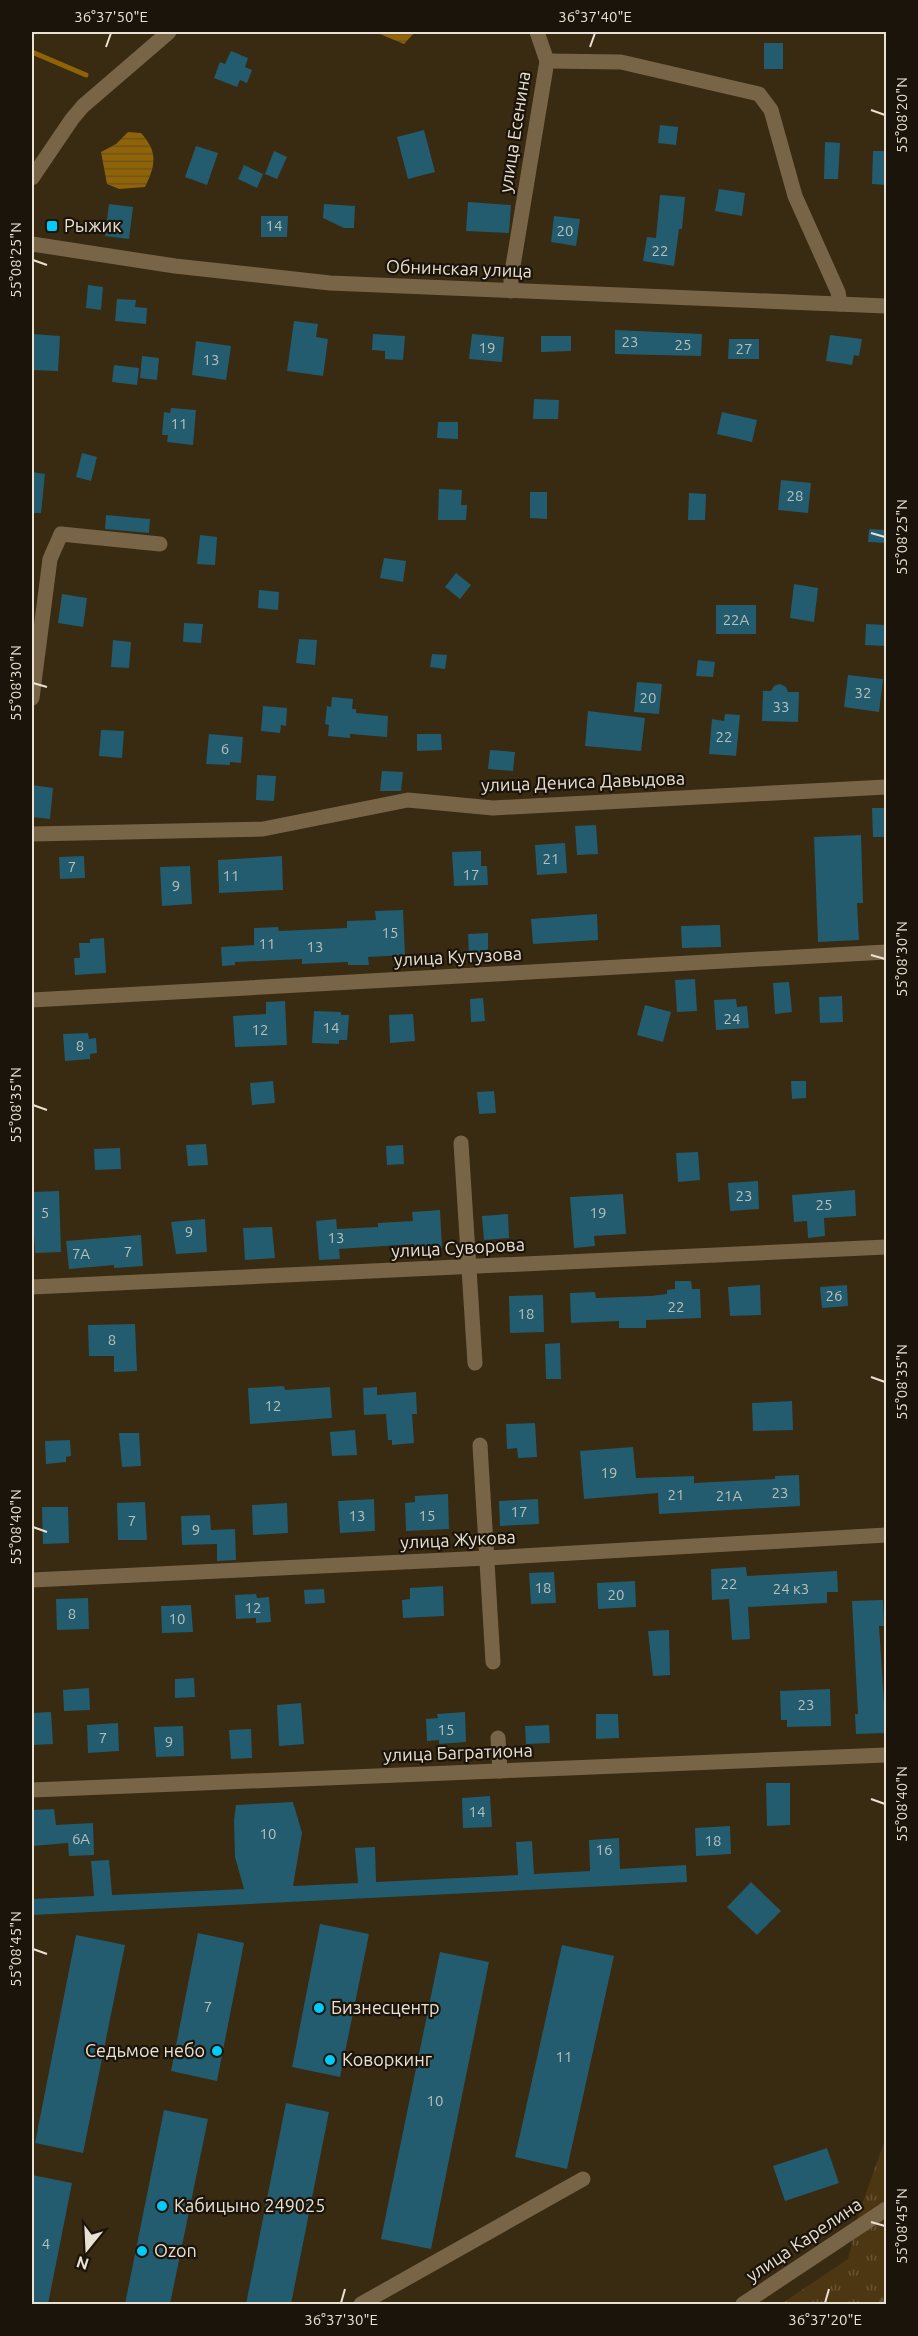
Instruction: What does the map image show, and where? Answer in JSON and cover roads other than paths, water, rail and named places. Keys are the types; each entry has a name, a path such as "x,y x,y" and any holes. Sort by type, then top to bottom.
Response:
{"street":[{"path":"32,178 83,106 169,32"},
{"path":"537,32 547,61"},
{"name":"улица Есенина","path":"511,291 511,278 547,61 621,62 759,94 771,110 795,196 838,292 840,304"},
{"name":"Обнинская улица","path":"32,244 175,266 330,283 886,306"},
{"path":"32,698 50,559 61,534 160,544"},
{"name":"улица Дениса Давыдова","path":"32,834 263,829 408,800 493,808 886,787"},
{"name":"улица Кутузова","path":"32,1000 886,952"},
{"path":"461,1143 475,1363"},
{"name":"улица Суворова","path":"32,1287 886,1247"},
{"path":"480,1445 494,1662"},
{"name":"улица Жукова","path":"32,1580 488,1558 886,1535"},
{"path":"498,1738 500,1771"},
{"name":"улица Багратиона","path":"32,1790 886,1755"},
{"path":"361,2304 583,2179"},
{"name":"улица Карелина","path":"742,2304 886,2209"}],"waterway":[{"path":"32,52 86,75"}],"place":[{"name":"Рыжик","path":"52,226"},
{"name":"Бизнесцентр","path":"319,2008"},
{"name":"Седьмое небо","path":"217,2051"},
{"name":"Коворкинг","path":"330,2060"},
{"name":"Кабицыно 249025","path":"162,2206"},
{"name":"Ozon","path":"142,2251"}]}
